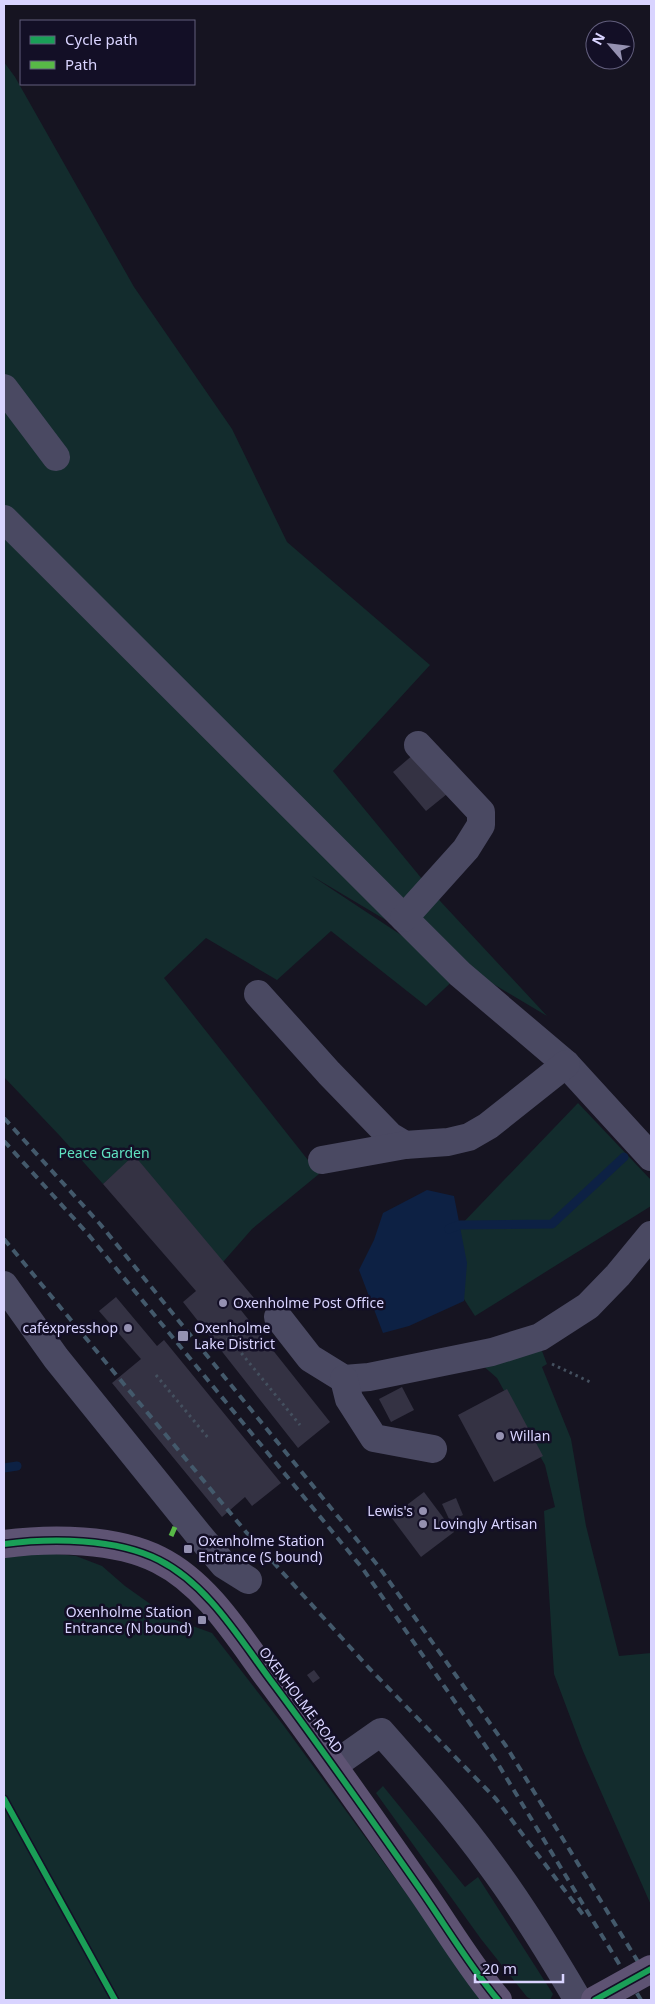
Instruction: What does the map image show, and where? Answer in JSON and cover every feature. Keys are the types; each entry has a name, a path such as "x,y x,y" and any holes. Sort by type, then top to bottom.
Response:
{"main road":[{"name":"OXENHOLME ROAD","path":"4,1544 91,1542 139,1551 161,1560 187,1579 225,1619 334,1765 498,2000"},
{"path":"595,2000 651,1969"}],"lane":[{"path":"4,388 56,457"},
{"path":"4,519 460,974 566,1064 651,1158"},
{"path":"404,918 466,849 481,825 481,812 418,745"},
{"path":"258,994 329,1074 390,1136 405,1145"},
{"path":"322,1160 405,1145 448,1142 469,1137 488,1126 566,1064"},
{"path":"278,1317 310,1358 344,1379 368,1377 492,1352 540,1337 588,1306 618,1275 651,1235"},
{"path":"4,1285 56,1358 192,1527 224,1565 248,1580"},
{"path":"344,1379 349,1400 374,1438 433,1449"},
{"path":"334,1765 381,1732 448,1809 491,1865 578,2000"}],"path":[{"path":"222,1344 250,1321 278,1317"},
{"path":"229,1338 300,1425"},
{"path":"550,1363 590,1382"},
{"path":"156,1375 209,1439"}],"green space":[{"name":"Peace Garden","path":"4,62 15,77 134,287 232,429 287,542 430,665 333,771 441,902 547,1016 312,876 460,974 426,1006 331,931 277,980 206,938 164,978 319,1174 252,1229 223,1262 134,1156 103,1184 4,1077"},
{"path":"578,1103 651,1180 651,1206 475,1316 434,1253"},
{"path":"539,1350 542,1351 547,1364 542,1367 571,1439 586,1526 619,1656 651,1653 651,1905 583,1751 554,1674 544,1511 555,1507 545,1465 497,1378 481,1364"},
{"path":"36,1552 76,1556 102,1566 125,1586 170,1618 212,1633 284,1726 484,2000 4,2000 4,1553"},
{"path":"383,1786 465,1887 478,1877 553,1994 550,2000 533,2000 527,1997 481,1939 376,1793"}],"water":[{"path":"427,1190 454,1196 467,1263 464,1301 409,1326 383,1333 359,1270 374,1240 383,1213"}],"building":[{"path":"414,754 447,794 426,811 393,772"},
{"path":"134,1155 254,1298 240,1309 330,1422 298,1448 183,1302 196,1291 103,1184"},
{"path":"116,1297 157,1346 164,1340 281,1483 252,1506 245,1497 222,1517 112,1383 141,1359 99,1311"},
{"path":"402,1387 414,1410 391,1422 379,1399"},
{"name":"Willan","path":"507,1389 543,1456 494,1482 458,1415"},
{"name":"Lovingly Artisan","path":"424,1492 454,1532 421,1557 391,1517"},
{"path":"456,1498 463,1515 450,1521 442,1504"},
{"path":"314,1670 320,1678 313,1683 307,1675"}],"waterway":[{"path":"449,1229 459,1225 552,1224 624,1157"},
{"path":"4,1468 17,1466"}],"railway":[{"path":"4,1118 100,1224 379,1567 506,1746 651,1983"},
{"path":"4,1141 87,1233 363,1569 498,1764 641,2000"},
{"path":"4,1239 246,1532 369,1668 496,1799 584,1916"}],"marked path":[{"path":"171,1536 175,1527"}],"cycle path":[{"path":"4,1544 62,1541 123,1547 159,1560 176,1570 192,1583 220,1612 245,1645 344,1781 467,1959 498,2000"},
{"path":"4,1799 115,2000"},
{"path":"595,2000 651,1969"}],"place":[{"name":"Oxenholme Post Office","path":"223,1303"},
{"name":"caféxpresshop","path":"128,1328"},
{"name":"Oxenholme Lake District","path":"183,1336"},
{"name":"Willan","path":"500,1436"},
{"name":"Lewis's","path":"423,1511"},
{"name":"Lovingly Artisan","path":"423,1524"},
{"name":"Oxenholme Station Entrance (S bound)","path":"188,1549"},
{"name":"Oxenholme Station Entrance (N bound)","path":"202,1620"}]}
